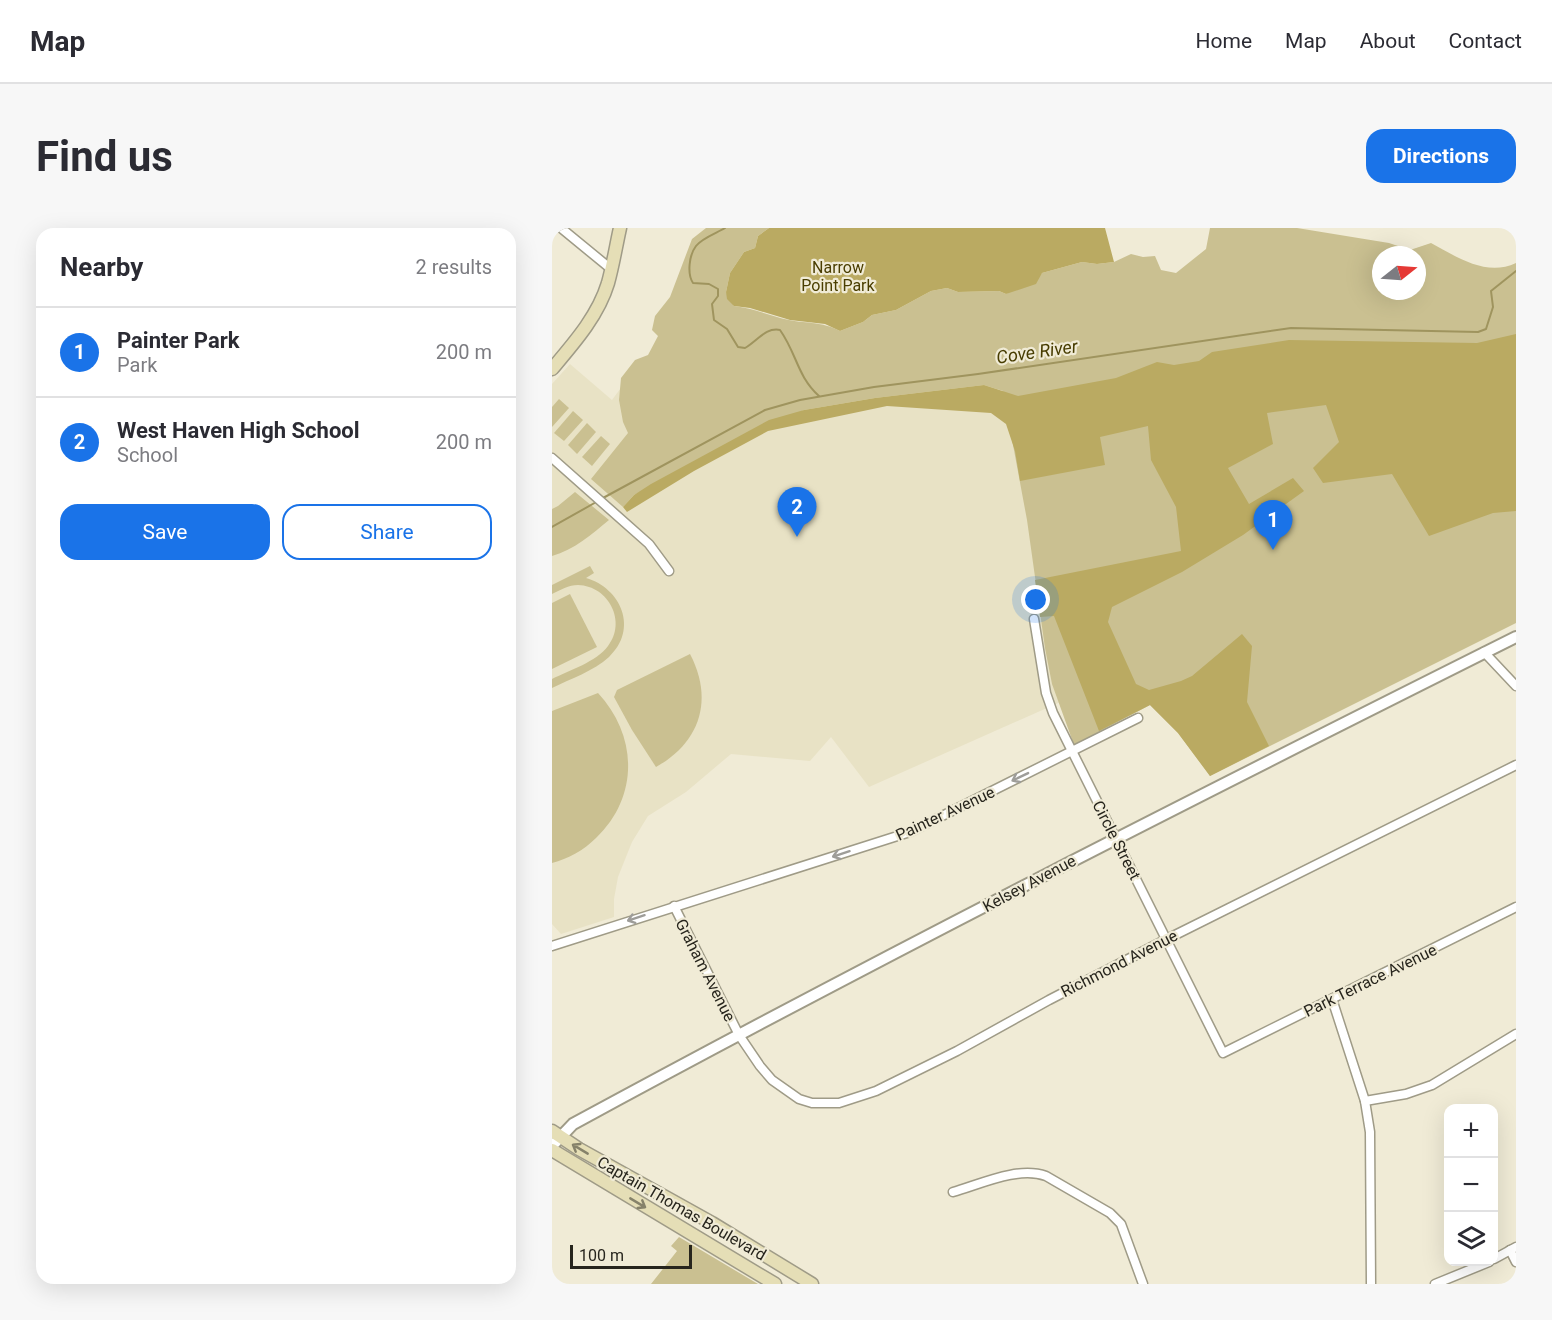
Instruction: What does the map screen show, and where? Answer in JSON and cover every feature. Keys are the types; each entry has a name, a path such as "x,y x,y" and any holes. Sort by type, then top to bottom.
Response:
{"main road":[{"path":"555,360 595,314 608,284 620,228"},
{"name":"Captain Thomas Boulevard","path":"554,1141 775,1284"},
{"name":"Captain Thomas Boulevard","path":"554,1141 579,1149 712,1223 812,1284"}],"street":[{"path":"561,228 611,269"},
{"path":"552,458 650,544 669,571"},
{"name":"Circle Street","path":"1034,619 1046,693 1053,713 1223,1053"},
{"name":"Kelsey Avenue","path":"554,1141 577,1121 1116,837 1516,637"},
{"path":"1484,652 1516,686"},
{"name":"Painter Avenue","path":"552,946 910,832 1138,718"},
{"name":"Richmond Avenue","path":"739,1035 772,1080 799,1099 812,1103 839,1103 876,1091 957,1051 1167,939 1516,765"},
{"name":"Graham Avenue","path":"674,906 739,1035"},
{"name":"Park Terrace Avenue","path":"1223,1053 1516,907"},
{"path":"1332,999 1365,1101 1370,1132 1371,1284"},
{"path":"1365,1101 1406,1094 1432,1085 1516,1034"},
{"path":"953,1192 1007,1176 1034,1172 1046,1176 1110,1213 1121,1224 1143,1284"},
{"path":"1498,1257 1513,1249 1516,1262"},
{"path":"1435,1284 1479,1266"}],"shaded area":[{"path":"706,228 769,228 758,236 755,248 744,252 730,273 726,292 734,306 789,320 820,324 840,331 863,322 872,315 896,310 931,291 947,288 958,292 999,291 1006,294 1042,273 1082,262 1097,264 1114,262 1131,254 1143,257 1155,256 1161,270 1176,273 1206,249 1210,228 1297,228 1398,246 1372,246 1372,300 1426,300 1426,246 1422,246 1431,243 1461,259 1483,267 1505,267 1516,263 1516,623 1210,776 1178,733 1150,705 1074,745 1052,684 1027,520 1003,391 984,385 875,398 804,410 634,495 623,507 591,479 628,433 623,422 619,400 621,378 635,360 648,355 658,336 652,330 655,316 670,297 692,239"},
{"path":"980,325 1083,692 869,787 831,737 810,761 731,754 686,792 648,816 632,842 618,877 614,917 561,934 552,924 552,384 570,364 612,400 623,385"},
{"path":"559,399 569,408 552,427 552,407"},
{"path":"573,411 583,420 564,441 554,433"},
{"path":"587,423 596,432 577,454 568,445"},
{"path":"601,436 610,444 592,466 582,457"},
{"path":"575,492 609,520 575,546 552,556 552,509"},
{"path":"590,566 594,573 586,578 598,583 617,600 624,622 623,634 618,646 603,662 552,688 552,679 597,657 613,637 616,626 612,607 598,592 578,585 552,594 552,585"},
{"path":"570,594 597,647 552,669 552,603"},
{"path":"690,654 701,688 698,718 683,745 656,767 614,697 617,690"},
{"path":"598,693 621,728 628,766 626,785 620,804 610,822 596,838 576,854 552,863 552,711"},
{"path":"679,1237 758,1284 651,1284 677,1251 671,1246"}],"green space":[{"name":"Narrow Point Park","path":"769,228 1105,228 1114,262 1097,264 1082,262 1042,273 1036,284 1006,294 999,291 958,292 947,288 931,291 896,310 872,315 863,322 840,331 825,324 790,320 750,308 734,306 727,299 730,273 744,252 755,248 758,236"},
{"path":"1516,334 1516,511 1493,513 1429,536 1392,474 1323,483 1313,468 1339,442 1326,405 1267,413 1273,444 1228,468 1249,504 1293,478 1304,491 1243,535 1182,572 1112,607 1108,622 1136,684 1149,690 1192,676 1242,634 1252,646 1247,702 1269,746 1210,776 1178,733 1150,705 1099,731 1054,616 1040,617 1035,580 1181,551 1176,507 1151,460 1148,426 1100,437 1105,465 1020,481 1015,451 1006,424 991,413 887,406 768,431 694,471 627,512 623,507 634,495 651,484 769,420 804,410 875,398 984,385 1018,396 1116,378 1157,362 1174,365 1199,361 1212,352 1289,340 1477,343"}],"waterway":[{"path":"725,228 696,246 690,259 689,270 693,283 709,284 718,289 718,296 712,304 714,320 727,329 738,347 745,348 766,333 780,330 801,373 819,396"},
{"name":"Cove River","path":"603,498 765,410 800,400 874,387 1291,328 1478,332 1486,329 1493,307 1491,291 1516,271"},
{"name":"Cove River","path":"552,527 598,501"}],"place":[{"name":"West Haven High School","path":"797,537"},
{"name":"Painter Park","path":"1273,550"}]}
